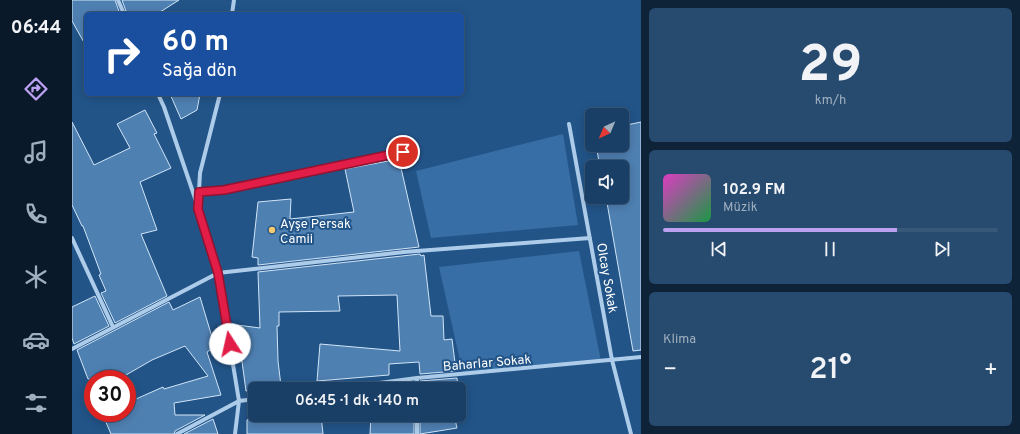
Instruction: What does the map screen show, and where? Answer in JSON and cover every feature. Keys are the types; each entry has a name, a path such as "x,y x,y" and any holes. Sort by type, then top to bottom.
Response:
{"street":[{"path":"118,0 123,12"},
{"path":"232,12 234,0"},
{"path":"159,96 164,107 218,273 239,401 235,434"},
{"path":"198,209 200,173 219,96"},
{"name":"Olcay Sokak","path":"569,124 612,360 631,434"},
{"path":"72,238 113,327"},
{"path":"72,349 218,273 404,252 590,238"},
{"name":"Baharlar Sokak","path":"387,382 641,357"},
{"path":"177,434 239,401 248,400"},
{"path":"417,422 417,434"}],"lane":[{"path":"199,192 224,190 403,152"}],"shaded area":[{"path":"563,134 578,225 431,238 416,171"},
{"path":"579,251 601,361 463,374 439,267"}],"building":[{"path":"72,0 115,0 119,12 84,12 84,42 72,21"},
{"path":"122,0 179,0 160,12 126,12"},
{"path":"171,96 200,96 197,110 181,119"},
{"path":"145,110 157,133 154,134 171,168 140,182 157,230 141,234 167,296 115,323 101,293 106,291 99,275 101,274 83,226 72,205 72,122 94,165 130,148 117,124"},
{"path":"641,122 641,350 633,351 607,204 629,204 629,160 599,160 597,152 629,152 629,125"},
{"path":"399,159 419,247 258,265 258,258 252,257 258,202 291,199 290,219 354,212 345,169"},
{"path":"420,254 421,256 424,255 431,316 443,316 444,340 452,339 456,371 420,374 419,362 389,364 389,375 317,381 320,344 400,351 397,295 338,296 340,311 279,312 279,326 277,326 281,382 248,382 248,391 246,391 237,325 260,328 258,272"},
{"path":"95,296 109,326 74,344 72,338 72,307"},
{"path":"200,297 215,347 207,352 221,395 174,403 175,415 205,415 175,431 174,434 111,434 106,422 136,422 136,399 163,387 164,389 208,376 185,346 152,360 135,370 85,370 77,350 169,302 173,310"},
{"path":"457,378 457,382 420,382"},
{"path":"213,419 218,434 184,434"},
{"path":"247,420 248,422 322,422 323,434 247,434"},
{"path":"371,422 414,422 414,434 370,434"},
{"path":"420,422 456,422 457,428 420,434"}],"place":[{"name":"Ayşe Persak Camii","path":"272,230"}],"route":[{"path":"230,344 218,273 198,209 199,192 224,190 403,152"}]}
